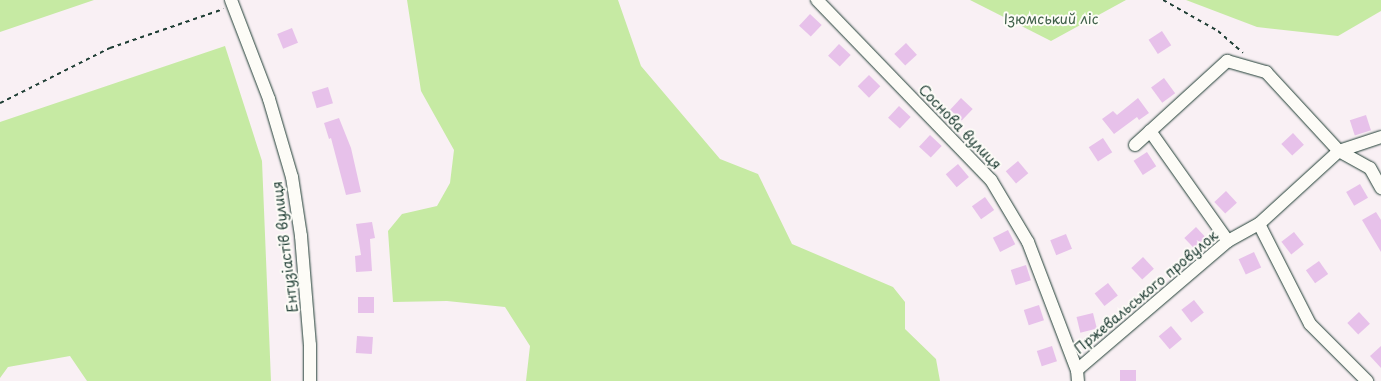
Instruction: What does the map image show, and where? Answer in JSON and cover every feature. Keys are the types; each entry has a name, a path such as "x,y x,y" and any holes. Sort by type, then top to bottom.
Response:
{"street":[{"name":"Соснова вулиця","path":"817,0 991,180 1028,242 1078,376"},
{"name":"Ентузіастів вулиця","path":"232,3 269,99 292,177 301,236 310,345 310,381"},
{"path":"1135,145 1227,61 1266,72 1339,151 1370,168 1381,188"},
{"path":"1150,131 1228,241"},
{"name":"Пржевальського провулок","path":"1078,376 1228,241 1259,224 1339,151 1381,137"},
{"path":"1259,224 1310,324 1367,381"}],"path":[{"path":"1163,0 1218,31 1245,55"},
{"path":"0,103 110,48 232,3"}],"green space":[{"path":"0,0 94,0 0,32"},
{"path":"407,0 618,0 641,66 720,159 758,174 792,244 893,287 905,302 905,329 936,359 940,381 526,381 530,346 505,307 447,301 393,302 388,231 402,214 437,206 450,183 454,150 421,91"},
{"name":"Ізюмський ліс","path":"970,0 1126,0 1051,41"},
{"path":"1186,0 1381,0 1381,11 1338,36 1257,27"},
{"path":"225,46 262,161 271,381 87,381 70,356 8,367 0,378 0,122"}],"building":[{"path":"810,14 822,25 811,37 799,26"},
{"path":"292,28 298,43 283,49 277,34"},
{"path":"1162,31 1171,45 1158,54 1149,40"},
{"path":"906,43 917,55 905,66 894,54"},
{"path":"839,44 851,55 840,67 828,56"},
{"path":"869,75 880,86 869,98 858,86"},
{"path":"1164,78 1175,93 1162,103 1151,87"},
{"path":"328,87 333,103 317,108 312,92"},
{"path":"961,98 973,109 962,121 950,110"},
{"path":"1138,98 1149,113 1139,120 1137,117 1114,134 1102,119 1113,111 1117,115"},
{"path":"899,106 911,117 900,129 888,118"},
{"path":"1366,115 1371,130 1355,135 1350,120"},
{"path":"339,118 351,148 361,192 346,195 331,138 329,139 324,123"},
{"path":"1293,133 1304,145 1292,156 1281,144"},
{"path":"930,135 942,146 931,158 919,147"},
{"path":"1103,138 1112,152 1098,162 1089,147"},
{"path":"1147,152 1156,166 1143,175 1134,161"},
{"path":"1018,161 1028,173 1016,184 1006,171"},
{"path":"958,164 969,177 957,187 946,174"},
{"path":"1360,184 1368,198 1354,206 1346,192"},
{"path":"1226,191 1237,203 1225,214 1214,202"},
{"path":"985,197 994,210 981,219 972,206"},
{"path":"1376,212 1381,220 1381,252 1362,220"},
{"path":"372,222 375,238 370,239 372,271 356,272 355,256 361,255 356,224"},
{"path":"1196,227 1207,239 1195,250 1184,238"},
{"path":"1008,230 1015,244 1000,252 993,238"},
{"path":"1294,232 1304,245 1291,254 1281,242"},
{"path":"1066,234 1072,249 1056,255 1050,240"},
{"path":"1254,252 1261,267 1246,275 1239,259"},
{"path":"1143,257 1154,269 1142,280 1131,268"},
{"path":"1319,261 1328,274 1315,283 1306,270"},
{"path":"1026,265 1031,280 1016,285 1011,270"},
{"path":"1108,283 1118,296 1104,306 1095,293"},
{"path":"358,297 374,297 374,313 358,313"},
{"path":"1194,300 1204,313 1191,322 1181,310"},
{"path":"1039,305 1044,320 1029,325 1024,310"},
{"path":"1359,312 1370,324 1358,335 1347,323"},
{"path":"1093,313 1097,329 1080,333 1077,317"},
{"path":"1171,326 1182,339 1170,349 1159,336"},
{"path":"357,336 373,337 372,354 356,353"},
{"path":"1052,346 1057,361 1042,366 1037,351"},
{"path":"1381,346 1381,368 1370,356"},
{"path":"1120,370 1136,370 1136,381 1120,381"}]}
